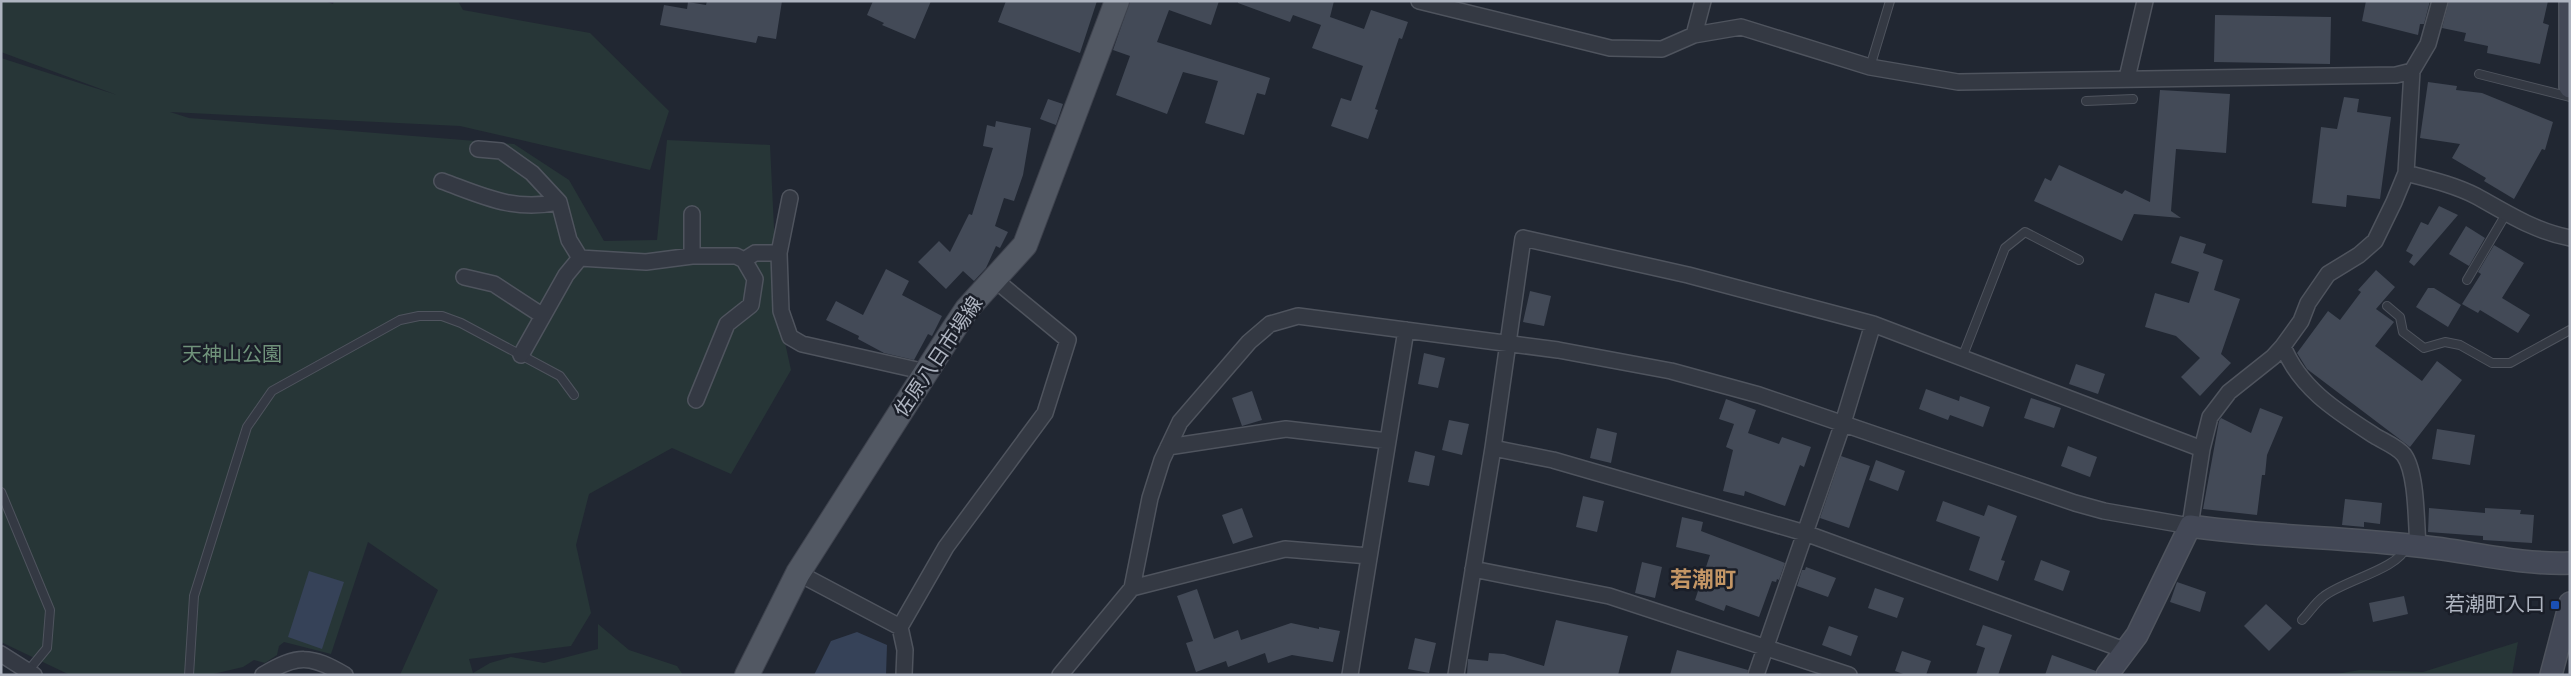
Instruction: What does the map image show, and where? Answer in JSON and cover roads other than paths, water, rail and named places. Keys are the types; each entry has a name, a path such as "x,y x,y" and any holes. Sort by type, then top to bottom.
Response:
{"main road":[{"name":"佐原八日市場線","path":"747,675 798,574 926,372 968,308 1025,245 1117,1"}],"street":[{"path":"1419,1 1610,48 1662,49 1694,35 1741,27 1870,68 1958,82 2396,75 2412,71"},
{"path":"1694,35 1703,1"},
{"path":"2127,78 2144,1"},
{"path":"2107,675 2127,651 2137,635 2190,526 2202,449 2210,417 2229,392 2273,357 2283,346 2301,321 2308,303 2328,274 2359,255 2375,241 2406,173 2412,71 2428,44 2440,1"},
{"path":"2570,1 2570,88"},
{"path":"478,149 501,151 532,173 559,202 569,240 580,258"},
{"path":"2406,173 2428,178 2474,195 2506,214 2547,234 2570,238"},
{"path":"442,181 503,204 538,207 559,202"},
{"path":"790,198 779,253 781,311 790,337 802,344 926,372"},
{"path":"692,214 692,256"},
{"path":"1456,675 1509,344 1523,238 1688,275 1874,324 2202,449"},
{"path":"744,260 755,253 779,253"},
{"path":"580,258 646,262 692,256 736,256 744,260 755,279 751,305 727,324 696,400"},
{"path":"521,355 566,276 580,258"},
{"path":"464,277 494,284 543,316"},
{"path":"904,675 905,650 900,627 946,547 1044,413 1068,340 994,279"},
{"path":"1060,675 1132,588 1150,498 1168,447 1180,422 1249,342 1270,324 1298,316 1613,359 1671,371 1759,395 2075,503 2104,511 2241,534 2412,545 2538,563 2570,563"},
{"path":"1756,675 1843,423 1874,324"},
{"path":"1350,675 1406,330"},
{"path":"2283,346 2290,364 2305,382 2334,409 2404,454 2411,470 2412,545"},
{"path":"1168,447 1286,429 1388,441"},
{"path":"1493,448 1553,460 1805,533 2127,651"},
{"path":"1132,588 1285,549 1369,556"},
{"path":"1474,569 1609,596 1766,646 1849,675"},
{"path":"798,574 900,627"},
{"path":"2551,675 2570,603"},
{"path":"1,654 31,673"},
{"path":"263,675 299,658 324,662 345,675"}],"lane":[{"path":"1870,68 1890,1"},
{"path":"2479,74 2570,97"},
{"path":"2086,101 2133,100"},
{"path":"2467,280 2506,214"},
{"path":"1962,358 2004,248 2025,232 2079,260"},
{"path":"2387,306 2400,318 2403,332 2424,348 2445,342 2460,345 2492,363 2510,363 2570,330"},
{"path":"189,675 194,596 247,427 272,392 400,320 419,316 442,316 461,323 560,376 574,395"},
{"path":"1,492 50,610 47,648 31,673"},
{"path":"2302,620 2323,597 2348,582 2396,561 2412,545"}],"water":[{"path":"309,571 344,582 322,649 288,637"},
{"path":"857,632 887,645 886,675 814,675 831,641"}],"place":[{"name":"若潮町入口","path":"2555,605"}],"district":[{"name":"若潮町","path":"1703,580"}],"park label":[{"name":"天神山公園","path":"232,355"}]}
